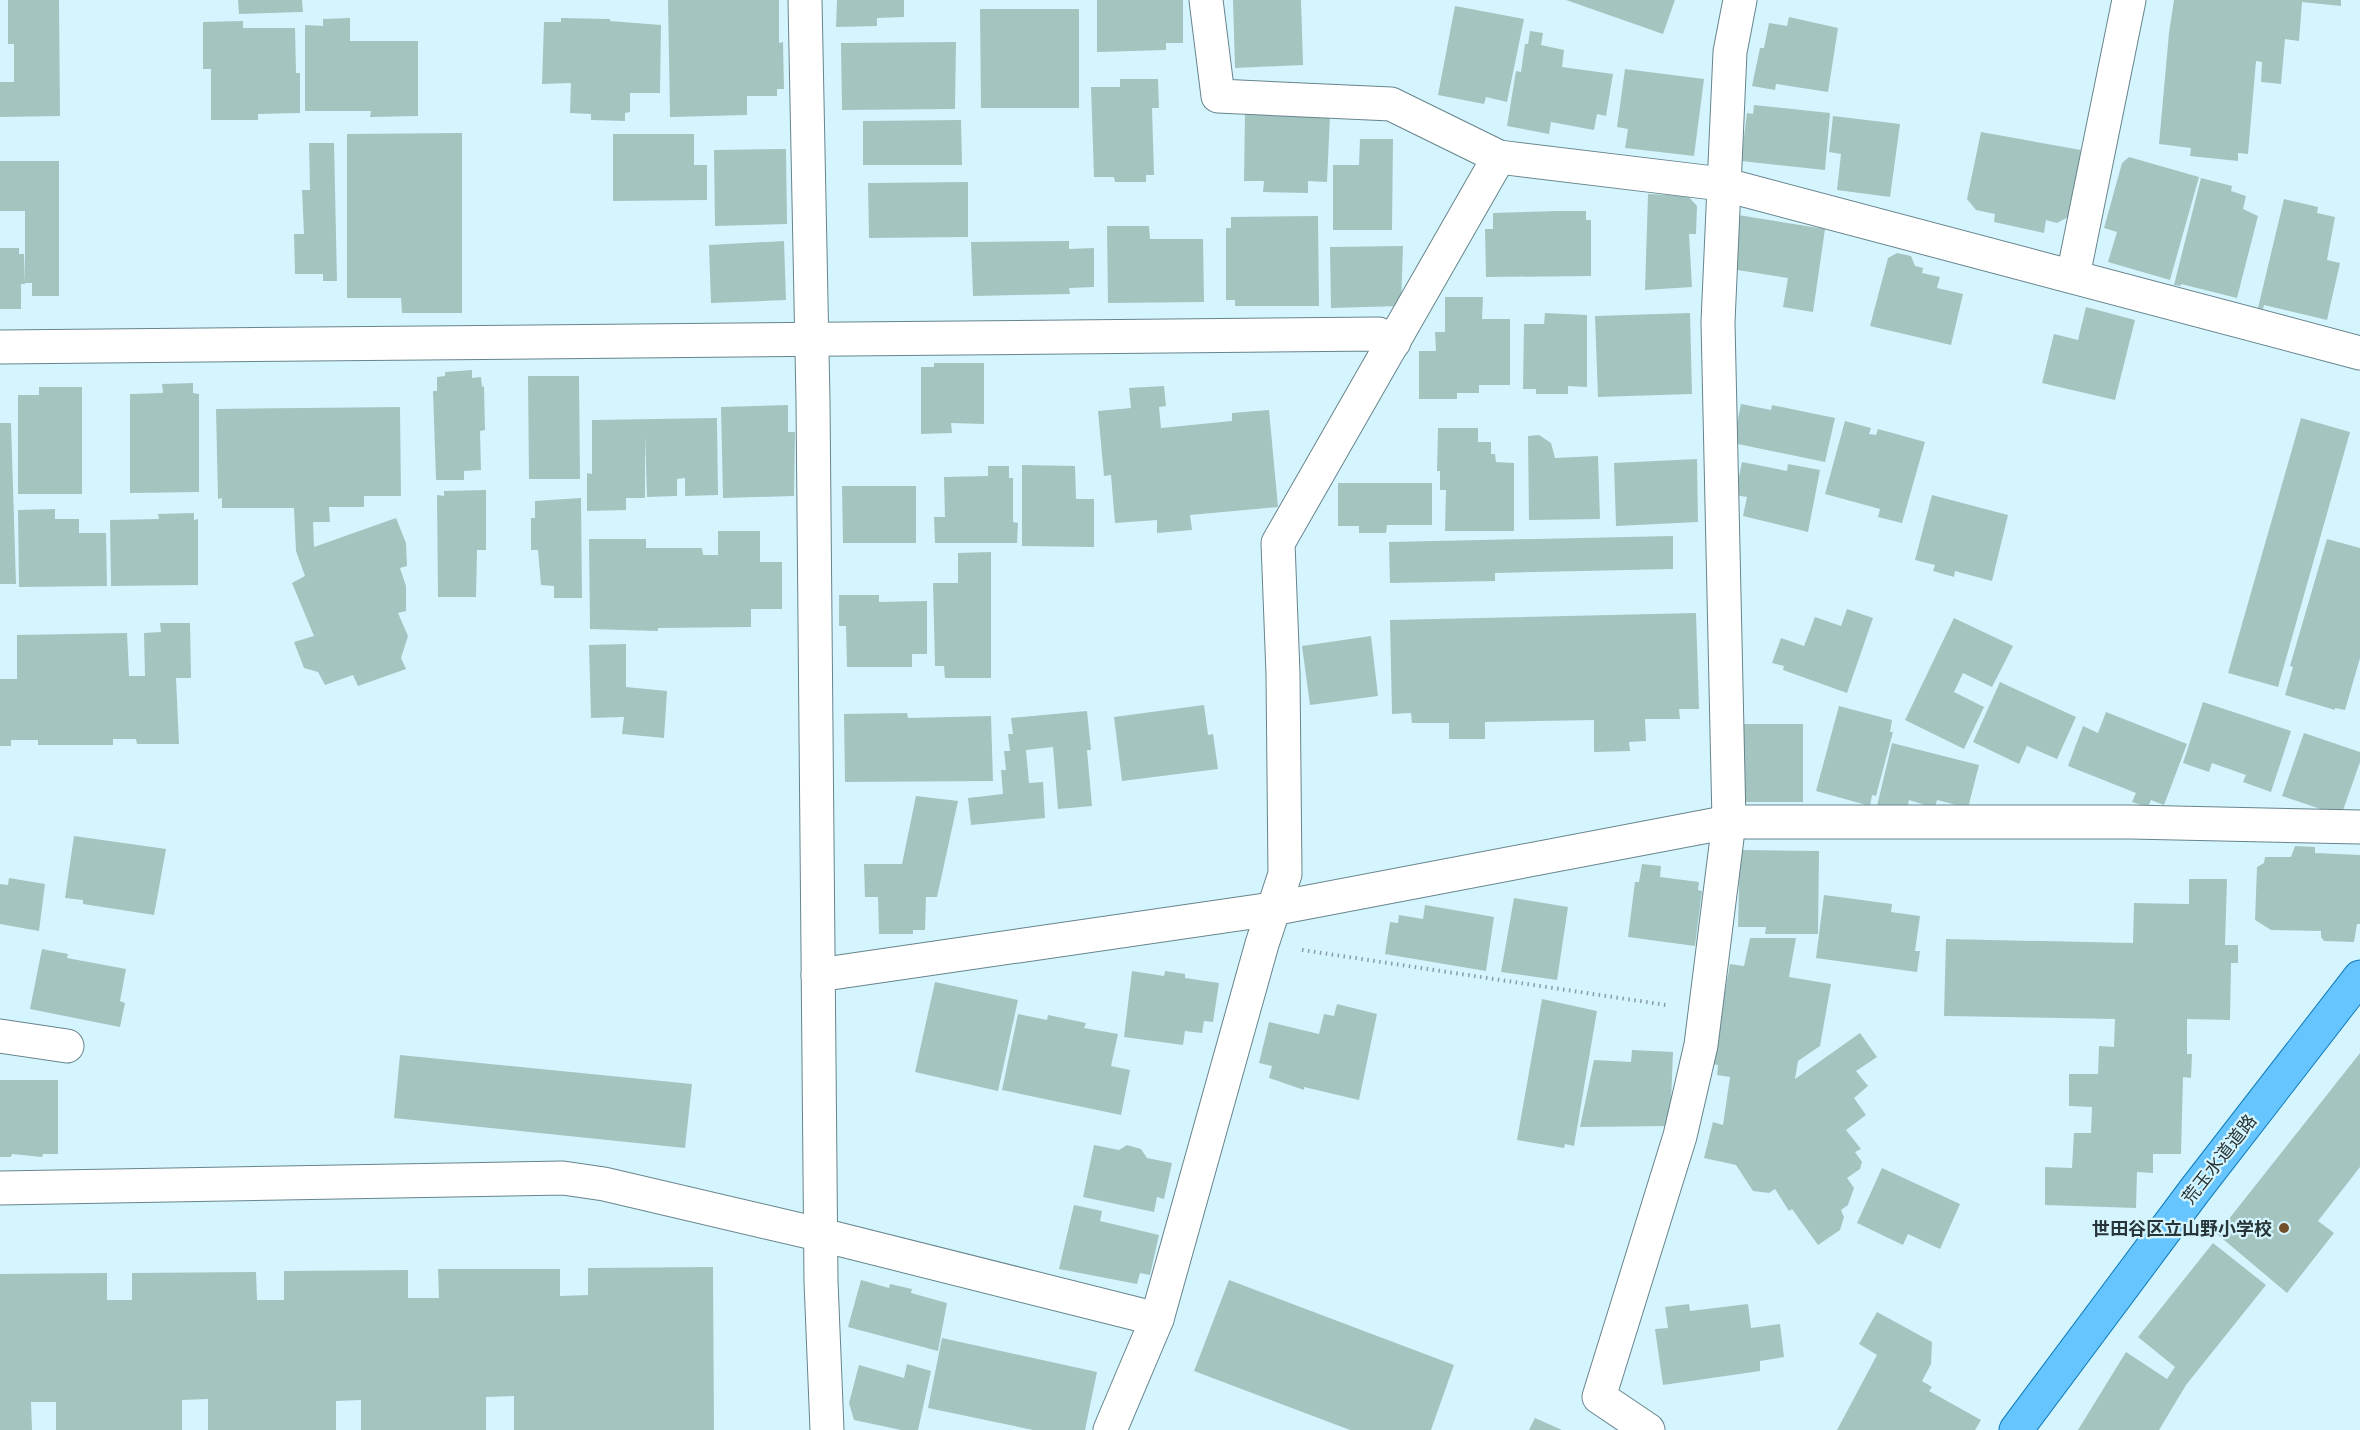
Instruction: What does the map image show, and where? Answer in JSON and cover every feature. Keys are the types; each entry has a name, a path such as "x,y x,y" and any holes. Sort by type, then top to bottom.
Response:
{"main road":[{"name":"荒玉水道道路","path":"2016,1430 2195,1190 2360,977"}],"street":[{"path":"805,0 826,1430"},
{"path":"1206,0 1218,96 1391,104 1499,157 1722,184 2360,353"},
{"path":"1648,1430 1599,1397 1680,1136 1701,1045 1729,822 1718,322 1722,184 1730,52 1740,0"},
{"path":"2073,276 2129,0"},
{"path":"1110,1430 1157,1319 1272,909 1285,874 1283,675 1278,543 1499,157"},
{"path":"0,347 1379,334 1394,342"},
{"path":"818,975 1272,909 1729,822 2131,822 2360,827"},
{"path":"0,1036 67,1046"},
{"path":"0,1188 563,1178 604,1184 822,1235 1157,1319"}],"path":[{"path":"1262,944 1705,1011"}],"building":[{"path":"8,0 59,0 60,116 0,117 0,82 14,82 14,44 8,44"},
{"path":"238,0 302,0 303,12 239,14"},
{"path":"668,0 779,0 779,43 783,42 784,89 777,89 777,96 747,96 747,115 670,117"},
{"path":"837,0 904,0 904,17 877,18 877,26 836,27"},
{"path":"1097,0 1183,0 1183,43 1166,43 1166,50 1097,52"},
{"path":"1233,0 1301,0 1303,65 1235,68"},
{"path":"1566,0 1675,0 1663,34"},
{"path":"2174,0 2341,0 2341,6 2302,2 2299,41 2285,39 2281,84 2261,82 2262,62 2256,61 2248,154 2238,153 2238,161 2190,156 2191,148 2159,144"},
{"path":"1455,6 1524,19 1507,102 1486,97 1484,104 1438,95"},
{"path":"980,9 1079,9 1079,108 981,108"},
{"path":"1789,17 1838,28 1828,92 1776,84 1775,90 1752,86 1760,48 1764,48 1769,23 1787,26"},
{"path":"350,18 350,41 418,41 418,116 370,117 371,111 305,111 305,25 323,26 323,19"},
{"path":"561,18 610,19 610,21 661,25 660,93 630,93 630,112 625,113 625,121 591,120 591,114 570,113 571,83 542,84 544,22 561,22"},
{"path":"243,21 243,28 295,28 296,73 300,73 300,113 258,114 258,120 211,120 211,69 203,69 203,22"},
{"path":"1530,31 1543,33 1541,45 1564,50 1562,67 1613,74 1606,116 1597,114 1594,130 1551,122 1549,134 1507,126 1516,71 1521,72 1525,44 1528,44"},
{"path":"956,42 955,109 842,110 841,43"},
{"path":"1625,69 1704,79 1694,156 1625,148 1628,129 1617,127"},
{"path":"1120,79 1158,79 1159,108 1152,108 1154,175 1146,175 1146,182 1115,182 1114,177 1094,177 1091,87 1120,87"},
{"path":"1754,105 1830,113 1825,170 1741,161 1747,113 1753,114"},
{"path":"1245,112 1330,115 1327,182 1308,181 1308,193 1263,192 1264,181 1244,181"},
{"path":"1833,116 1900,124 1890,197 1837,190 1841,154 1829,152"},
{"path":"961,120 962,165 863,165 863,121"},
{"path":"1981,132 2081,150 2070,216 2057,223 2046,220 2044,233 1994,222 1995,214 1976,210 1967,199"},
{"path":"462,133 462,313 402,313 401,298 347,298 347,134"},
{"path":"613,134 694,134 694,165 707,165 707,200 613,201"},
{"path":"1360,139 1393,139 1392,230 1333,230 1333,165 1359,165"},
{"path":"309,143 334,143 337,281 323,281 323,274 295,274 294,234 304,234 302,190 310,190"},
{"path":"786,149 787,224 715,226 714,150"},
{"path":"2129,157 2199,177 2170,280 2108,262 2117,232 2104,228 2122,163"},
{"path":"0,161 59,161 59,296 32,296 32,283 25,283 25,211 0,211"},
{"path":"2201,178 2232,186 2231,191 2246,196 2243,209 2258,216 2237,298 2181,284 2181,286 2174,285"},
{"path":"968,182 968,237 869,238 868,183"},
{"path":"1648,194 1688,196 1697,206 1696,234 1689,234 1692,287 1645,290"},
{"path":"2284,199 2318,207 2317,213 2335,217 2327,260 2340,263 2327,320 2264,305 2263,309 2258,308"},
{"path":"1586,211 1586,220 1591,220 1591,276 1486,277 1485,229 1493,229 1493,213"},
{"path":"1738,215 1825,229 1813,312 1783,307 1788,278 1731,269"},
{"path":"1318,216 1319,306 1235,306 1235,300 1226,300 1226,228 1231,228 1231,217"},
{"path":"1107,226 1149,226 1150,239 1203,239 1204,302 1108,303"},
{"path":"784,241 786,300 711,303 709,245"},
{"path":"1069,241 1069,249 1094,248 1094,287 1069,288 1070,294 973,296 971,242"},
{"path":"1403,246 1401,306 1331,308 1330,247"},
{"path":"0,248 19,248 19,254 24,254 25,284 21,284 21,309 0,309"},
{"path":"1897,253 1911,256 1915,266 1923,268 1922,273 1940,277 1937,288 1963,294 1951,345 1870,326 1888,258"},
{"path":"1445,297 1483,297 1482,319 1510,319 1510,385 1479,385 1479,393 1457,393 1457,399 1419,399 1419,351 1436,351 1435,332 1445,332"},
{"path":"2086,307 2135,320 2115,400 2042,383 2054,334 2078,340"},
{"path":"1545,313 1587,315 1587,387 1568,386 1568,394 1536,394 1536,389 1523,389 1524,324 1544,324"},
{"path":"1690,313 1692,394 1598,397 1595,316"},
{"path":"934,363 984,363 984,424 951,423 952,433 921,434 921,367 934,367"},
{"path":"472,370 472,378 481,377 482,387 484,386 485,430 480,431 481,470 464,471 464,480 436,480 433,391 437,391 437,377 445,376 445,372"},
{"path":"528,376 579,376 580,479 529,479"},
{"path":"193,383 193,393 199,394 199,492 130,493 130,394 163,393 162,384"},
{"path":"1164,386 1166,406 1159,407 1161,428 1232,421 1232,413 1269,410 1278,507 1190,515 1192,530 1157,533 1157,520 1115,523 1111,475 1104,476 1098,411 1131,408 1129,388"},
{"path":"39,387 82,387 82,494 18,494 18,395 39,395"},
{"path":"1741,404 1771,410 1772,405 1835,418 1825,462 1733,443"},
{"path":"788,405 788,432 795,432 794,496 723,498 721,407"},
{"path":"400,407 401,496 364,496 364,507 329,507 330,522 313,522 314,547 396,518 406,543 407,566 400,568 406,586 406,611 398,613 408,636 401,658 406,669 358,686 353,675 325,685 318,672 304,668 294,642 314,636 292,583 305,576 296,551 294,508 222,508 222,498 218,499 216,409"},
{"path":"717,418 718,495 685,496 685,478 677,479 677,496 647,497 645,435 645,498 626,498 626,510 587,511 587,473 592,474 592,420"},
{"path":"2301,418 2350,432 2278,687 2228,673"},
{"path":"1845,421 1871,428 1869,434 1876,435 1878,429 1925,442 1902,523 1878,517 1880,509 1825,494"},
{"path":"0,423 11,423 16,584 0,584"},
{"path":"1438,428 1478,428 1478,442 1491,442 1491,454 1495,454 1496,462 1514,463 1514,531 1445,531 1446,490 1440,490 1440,471 1437,471"},
{"path":"1539,435 1551,443 1555,458 1598,456 1600,519 1529,520 1528,436"},
{"path":"1697,459 1698,522 1616,526 1614,463"},
{"path":"1742,462 1787,471 1788,464 1820,470 1808,532 1743,516 1747,497 1735,495"},
{"path":"1022,465 1075,466 1076,499 1094,499 1094,547 1022,546"},
{"path":"988,466 1009,466 1009,478 1013,478 1013,522 1018,523 1017,543 935,543 934,517 945,517 944,477 988,476"},
{"path":"1338,483 1432,483 1432,525 1387,525 1386,533 1359,533 1359,526 1338,526"},
{"path":"842,486 916,486 916,543 843,543"},
{"path":"486,490 486,550 477,550 476,597 438,597 437,495 444,496 444,491"},
{"path":"1932,495 2008,515 1992,581 1955,571 1954,577 1933,571 1935,565 1915,560"},
{"path":"581,498 582,598 554,598 554,586 541,585 538,550 531,550 531,518 535,518 535,501"},
{"path":"55,509 55,519 79,519 79,533 106,533 107,586 19,587 18,510"},
{"path":"194,513 194,520 198,519 198,585 111,586 110,520 159,519 158,514"},
{"path":"718,531 760,531 760,562 782,562 782,609 751,609 751,627 658,628 658,631 590,629 589,539 646,539 646,548 702,548 703,555 718,555"},
{"path":"1673,536 1673,569 1495,573 1495,581 1390,583 1389,542"},
{"path":"2327,539 2360,548 2360,658 2345,710 2335,708 2335,710 2285,695 2293,667 2290,666"},
{"path":"991,552 991,678 945,678 944,666 935,666 933,583 958,583 958,553"},
{"path":"839,595 879,595 879,602 927,601 927,654 912,654 912,667 847,667 846,626 839,626"},
{"path":"1847,609 1873,618 1847,693 1783,670 1784,666 1772,663 1781,638 1804,646 1815,617 1841,626"},
{"path":"1696,613 1699,709 1679,709 1680,719 1645,719 1646,741 1629,742 1630,751 1594,752 1594,720 1485,722 1485,739 1449,739 1449,723 1412,723 1411,713 1392,714 1390,620"},
{"path":"1954,618 2013,646 1992,687 1963,673 1954,692 1984,707 1964,749 1905,720"},
{"path":"160,623 190,623 191,678 176,678 179,744 137,744 136,739 113,739 113,745 38,745 38,740 11,740 11,746 0,746 0,679 17,679 17,635 127,633 129,676 145,676 144,633 161,632"},
{"path":"1371,636 1378,696 1310,705 1302,646"},
{"path":"626,644 626,687 667,691 664,738 622,734 624,717 591,718 589,645"},
{"path":"2000,682 2076,717 2057,759 2027,746 2019,764 1973,742"},
{"path":"2203,702 2291,731 2271,792 2243,782 2246,775 2212,763 2209,772 2183,763"},
{"path":"1204,705 1208,735 1213,734 1218,769 1122,781 1114,717"},
{"path":"1839,706 1892,720 1890,732 1893,732 1876,796 1872,795 1870,806 1816,791"},
{"path":"1087,711 1091,750 1087,750 1092,806 1058,809 1053,747 1026,750 1029,783 1043,782 1045,818 971,825 968,798 1003,794 1001,770 1006,770 1004,751 1010,751 1008,734 1013,734 1011,718"},
{"path":"2106,712 2187,744 2164,805 2151,800 2148,807 2132,802 2136,793 2068,766 2083,726 2098,733"},
{"path":"907,713 908,718 991,716 993,781 845,782 844,714"},
{"path":"1743,724 1803,724 1803,802 1744,802"},
{"path":"2304,733 2360,752 2360,762 2341,816 2282,796"},
{"path":"1892,743 1979,765 1968,808 1937,800 1935,808 1909,800 1906,813 1877,806"},
{"path":"916,796 958,801 937,897 926,897 925,930 913,930 913,934 879,934 878,897 865,897 864,864 902,864"},
{"path":"74,836 166,849 154,915 83,904 83,900 65,898"},
{"path":"2295,846 2315,847 2315,853 2360,855 2360,924 2357,924 2354,942 2324,941 2321,931 2271,930 2255,920 2257,867 2264,863 2265,857 2291,857"},
{"path":"1740,850 1819,851 1818,934 1765,934 1766,927 1738,927"},
{"path":"1642,864 1661,866 1660,877 1699,882 1698,890 1702,891 1695,946 1628,937 1635,882 1639,882"},
{"path":"9,878 45,884 39,931 0,924 0,884 8,885"},
{"path":"2189,879 2227,879 2225,945 2238,945 2238,963 2231,963 2230,1020 2187,1019 2187,1054 2192,1054 2191,1078 2183,1077 2181,1154 2153,1154 2153,1173 2137,1172 2136,1208 2045,1205 2045,1167 2072,1168 2074,1133 2091,1133 2092,1107 2069,1106 2069,1074 2098,1074 2099,1046 2114,1047 2115,1019 1944,1016 1946,939 2133,943 2134,903 2189,904"},
{"path":"1824,895 1892,904 1891,912 1920,916 1915,951 1920,951 1917,972 1816,958"},
{"path":"1514,898 1568,907 1557,980 1501,972"},
{"path":"1425,905 1494,917 1486,971 1385,954 1390,922 1398,923 1399,915 1423,919"},
{"path":"1750,938 1796,938 1789,977 1831,984 1820,1046 1798,1061 1795,1079 1860,1033 1877,1057 1856,1071 1868,1086 1854,1098 1866,1115 1846,1130 1861,1149 1855,1152 1862,1162 1860,1169 1847,1178 1854,1188 1848,1205 1841,1210 1844,1217 1840,1230 1818,1245 1792,1209 1789,1211 1775,1189 1769,1193 1753,1191 1736,1165 1704,1158 1713,1122 1723,1125 1730,1077 1717,1075 1718,1065 1712,1064 1730,964 1744,966"},
{"path":"42,949 68,954 67,958 126,969 120,1001 125,1003 120,1027 30,1009"},
{"path":"1132,971 1164,976 1165,971 1185,974 1185,978 1219,983 1213,1022 1204,1021 1202,1033 1185,1031 1183,1045 1124,1037"},
{"path":"935,982 1018,1000 998,1091 915,1072"},
{"path":"1542,999 1597,1011 1574,1146 1565,1144 1564,1148 1517,1140"},
{"path":"1337,1004 1377,1014 1359,1100 1304,1087 1304,1090 1269,1078 1272,1066 1259,1063 1269,1022 1319,1034 1324,1014 1334,1016"},
{"path":"1018,1014 1047,1020 1048,1015 1086,1023 1084,1028 1118,1034 1111,1066 1130,1070 1121,1115 1002,1090"},
{"path":"1632,1050 1673,1052 1670,1126 1580,1127 1594,1060 1631,1062"},
{"path":"2360,1053 2360,1167 2318,1221 2334,1233 2287,1293 2217,1234"},
{"path":"400,1055 692,1084 685,1148 394,1118"},
{"path":"0,1080 58,1080 58,1154 43,1154 42,1157 12,1154 11,1157 0,1157"},
{"path":"1094,1145 1119,1150 1127,1145 1141,1149 1147,1158 1172,1163 1164,1199 1157,1197 1154,1212 1083,1197"},
{"path":"1882,1168 1960,1204 1940,1249 1908,1234 1903,1245 1857,1223"},
{"path":"1074,1205 1102,1211 1100,1221 1159,1235 1150,1275 1140,1273 1137,1284 1059,1269"},
{"path":"2213,1243 2266,1285 2186,1385 2159,1430 2078,1430 2126,1352 2167,1379 2175,1367 2138,1337"},
{"path":"713,1267 714,1430 514,1430 514,1396 486,1397 486,1430 361,1430 361,1400 336,1401 336,1430 208,1430 208,1399 182,1400 182,1430 56,1430 56,1402 31,1402 32,1430 0,1430 0,1274 107,1273 107,1300 132,1300 132,1273 256,1272 257,1300 284,1300 284,1271 408,1270 408,1298 439,1298 438,1269 560,1269 560,1296 588,1295 588,1268"},
{"path":"861,1280 889,1288 890,1284 912,1289 911,1293 947,1303 938,1351 848,1327"},
{"path":"1229,1280 1454,1365 1431,1430 1350,1430 1194,1371"},
{"path":"1689,1304 1690,1311 1748,1304 1751,1328 1780,1324 1784,1357 1760,1361 1760,1371 1663,1385 1655,1329 1668,1328 1665,1307"},
{"path":"1877,1312 1932,1342 1931,1364 1922,1381 1932,1387 1929,1391 1981,1420 1975,1430 1837,1430 1877,1355 1859,1344"},
{"path":"942,1338 1097,1372 1085,1430 1033,1430 928,1408"},
{"path":"907,1364 931,1371 918,1430 901,1430 854,1420 849,1403 859,1365 904,1378"},
{"path":"1535,1418 1562,1430 1529,1430"}],"place":[{"name":"世田谷区立山野小学校","path":"2284,1228"}]}
